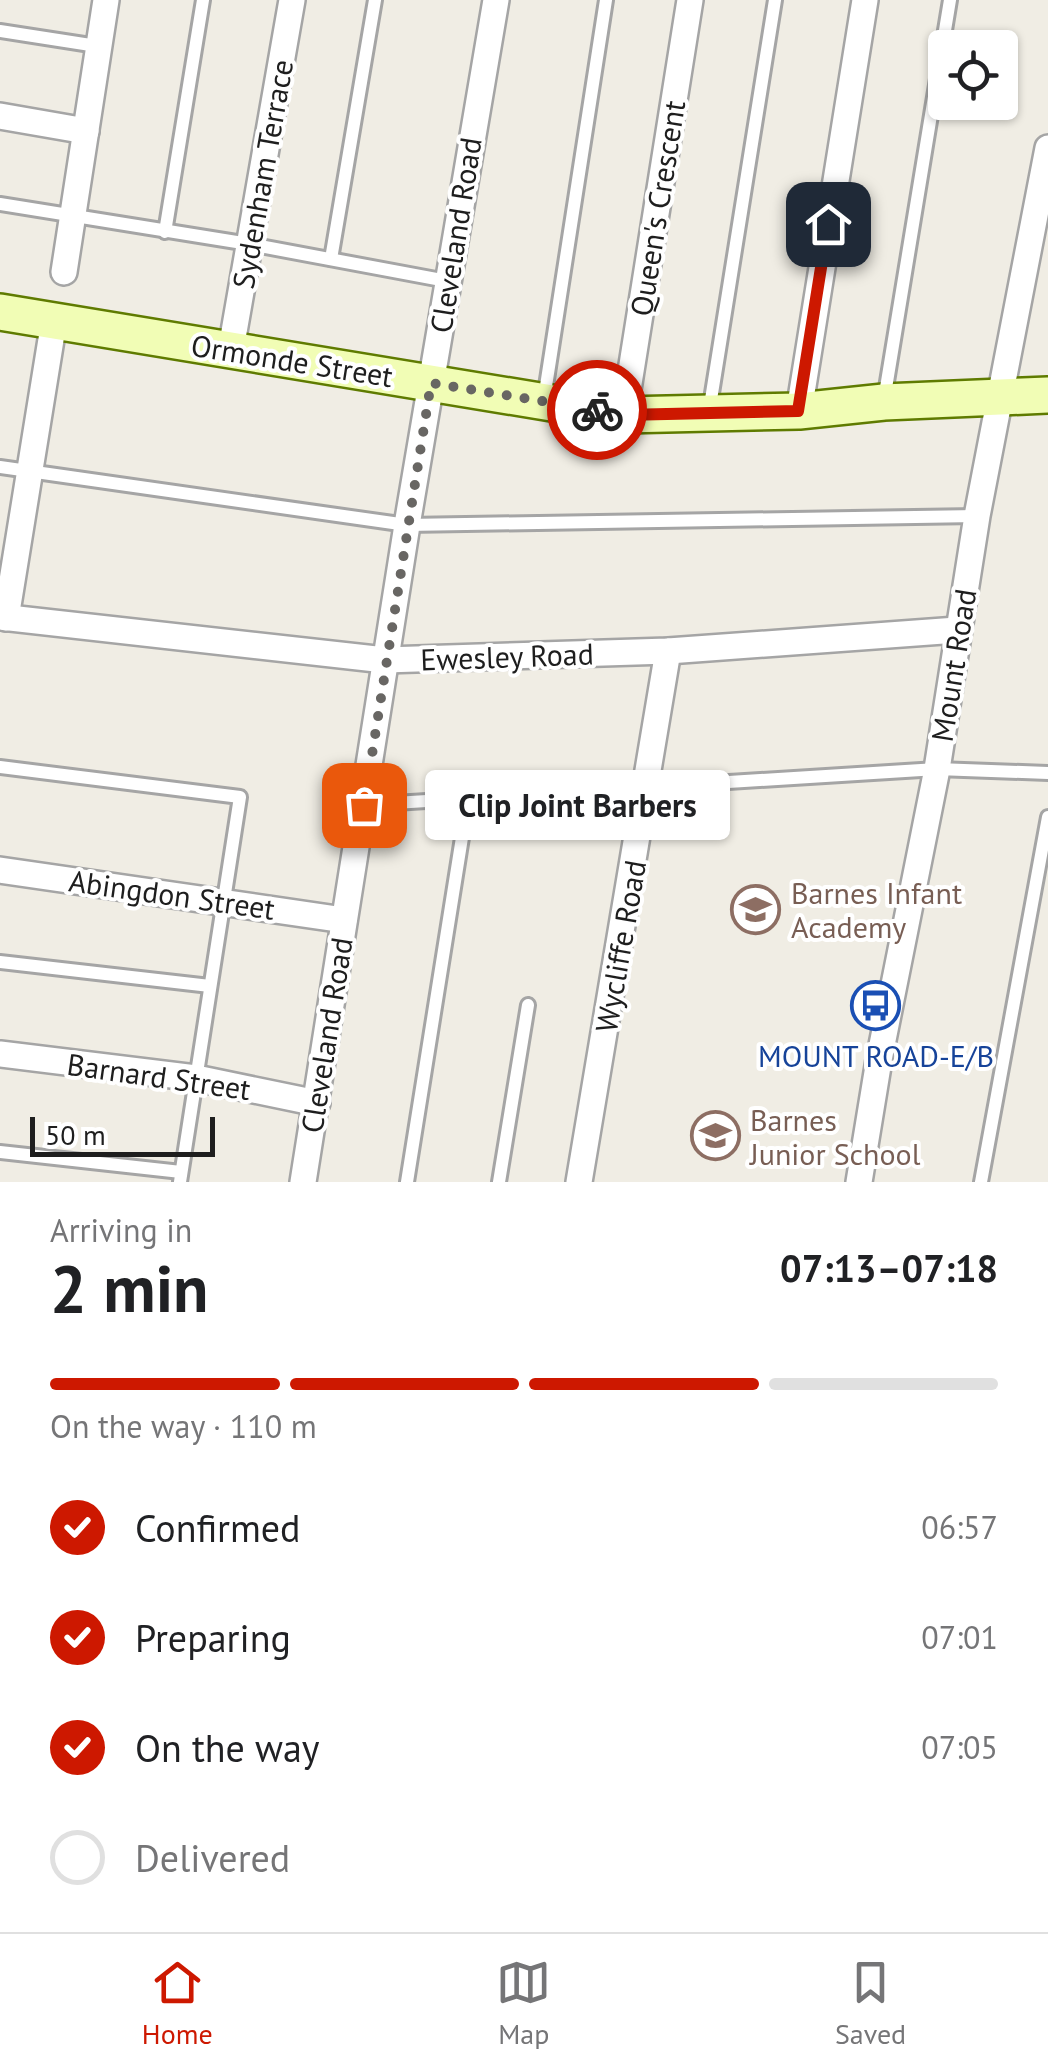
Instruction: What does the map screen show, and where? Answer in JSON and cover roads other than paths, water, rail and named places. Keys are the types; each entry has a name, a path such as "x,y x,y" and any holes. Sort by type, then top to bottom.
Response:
{"street":[{"path":"64,272 106,0"},
{"name":"Sydenham Terrace","path":"231,349 292,0"},
{"name":"Cleveland Road","path":"303,1182 407,525 496,0"},
{"name":"Queen's Crescent","path":"624,415 690,0"},
{"path":"798,411 865,0"},
{"path":"0,116 86,130"},
{"name":"Mount Road","path":"859,1182 937,768 956,630 1048,148"},
{"name":"Ormonde Street","path":"0,312 624,415 798,411 884,402 1048,395"},
{"path":"3,618 54,322"},
{"name":"Ewesley Road","path":"3,618 385,660 668,651 956,630"},
{"name":"Wycliffe Road","path":"579,1182 668,651"},
{"name":"Abingdon Street","path":"0,870 344,920"},
{"name":"Barnard Street","path":"0,1054 196,1078 316,1103"}],"lane":[{"path":"165,232 203,0"},
{"path":"331,259 375,0"},
{"path":"543,401 606,0"},
{"path":"708,414 776,0"},
{"path":"884,402 950,0"},
{"path":"0,30 97,46"},
{"path":"0,204 447,281"},
{"path":"0,467 407,525 977,516"},
{"path":"0,767 240,796 180,1177 0,1152"},
{"path":"364,805 937,768 1048,773"},
{"path":"407,1182 468,800"},
{"path":"980,1182 1048,817"},
{"path":"0,962 210,986"},
{"path":"498,1182 528,1005"}],"place":[{"name":"Clip Joint Barbers","path":"364,805"},
{"name":"Barnes Infant Academy","path":"756,909"},
{"name":"MOUNT ROAD-E/B","path":"876,1006"},
{"name":"Barnes Junior School","path":"715,1136"}]}
